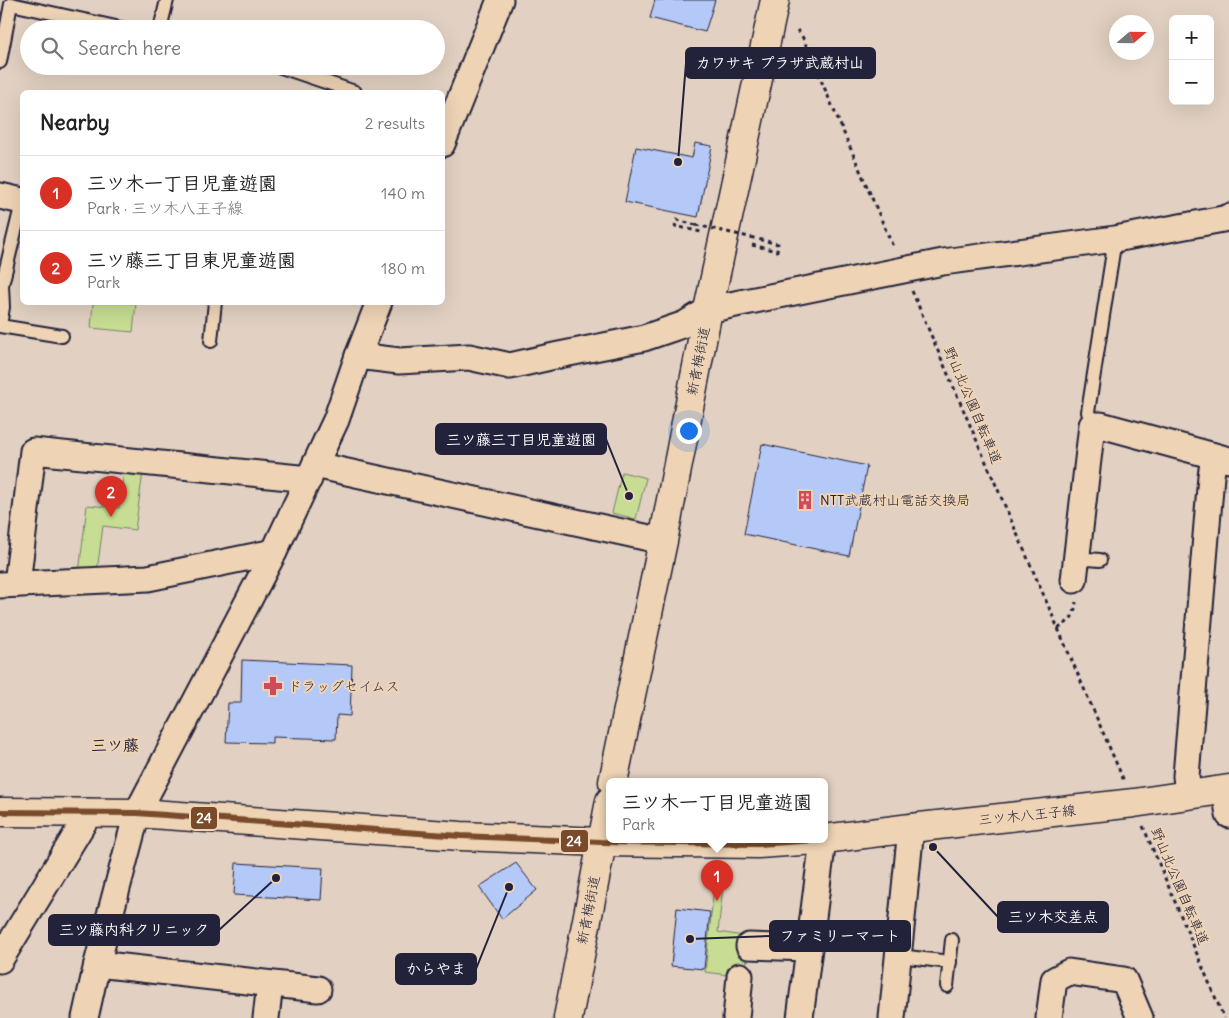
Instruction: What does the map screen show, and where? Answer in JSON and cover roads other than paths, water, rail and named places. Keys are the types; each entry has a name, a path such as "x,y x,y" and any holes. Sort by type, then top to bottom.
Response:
{"main road":[{"name":"新青梅街道","path":"614,778 708,310 775,0"},
{"name":"三ツ木八王子線","path":"828,838 1188,795 1228,798"},
{"path":"0,812 137,813 461,836 606,842"},
{"name":"新青梅街道","path":"568,1018 606,819"},
{"path":"680,843 772,843"}],"street":[{"path":"445,131 500,0"},
{"path":"0,196 20,201"},
{"path":"358,356 399,360 469,357 510,366 644,338 685,324 708,310 943,262 1115,239 1223,219 1229,216"},
{"path":"85,1018 97,964 137,813 274,552 312,472 336,420 378,305"},
{"path":"1083,566 1092,425 1101,425 1222,458 1210,476 1186,776 1188,795"},
{"path":"274,552 148,578 9,585 33,451 312,472 663,540"},
{"path":"0,960 90,812"},
{"path":"892,1018 911,828"},
{"path":"800,1018 823,843"},
{"path":"749,946 809,948"},
{"path":"97,964 318,989"},
{"path":"1049,1018 1054,980 1069,972 1124,980 1140,1018"},
{"path":"736,1018 740,976"},
{"path":"266,1018 270,984"}],"lane":[{"path":"162,20 167,0"},
{"path":"0,62 11,4 84,20"},
{"path":"305,75 349,90"},
{"path":"20,210 2,285 3,307 0,326 62,336"},
{"path":"1092,425 1088,412 1115,239"},
{"path":"211,341 215,305"},
{"path":"947,986 952,940"},
{"path":"899,956 950,962"}],"place":[{"name":"カワサキ プラザ武蔵村山","path":"678,162"},
{"name":"三ツ藤三丁目児童遊園","path":"629,496"},
{"name":"NTT武蔵村山電話交換局","path":"805,500"},
{"name":"三ツ藤三丁目東児童遊園","path":"111,517"},
{"name":"ドラッグセイムス","path":"273,686"},
{"name":"三ツ木交差点","path":"933,847"},
{"name":"三ツ藤内科クリニック","path":"276,878"},
{"name":"からやま","path":"509,887"},
{"name":"三ツ木一丁目児童遊園","path":"717,901"},
{"name":"ファミリーマート","path":"690,939"}],"district":[{"name":"三ツ藤","path":"115,745"}]}
